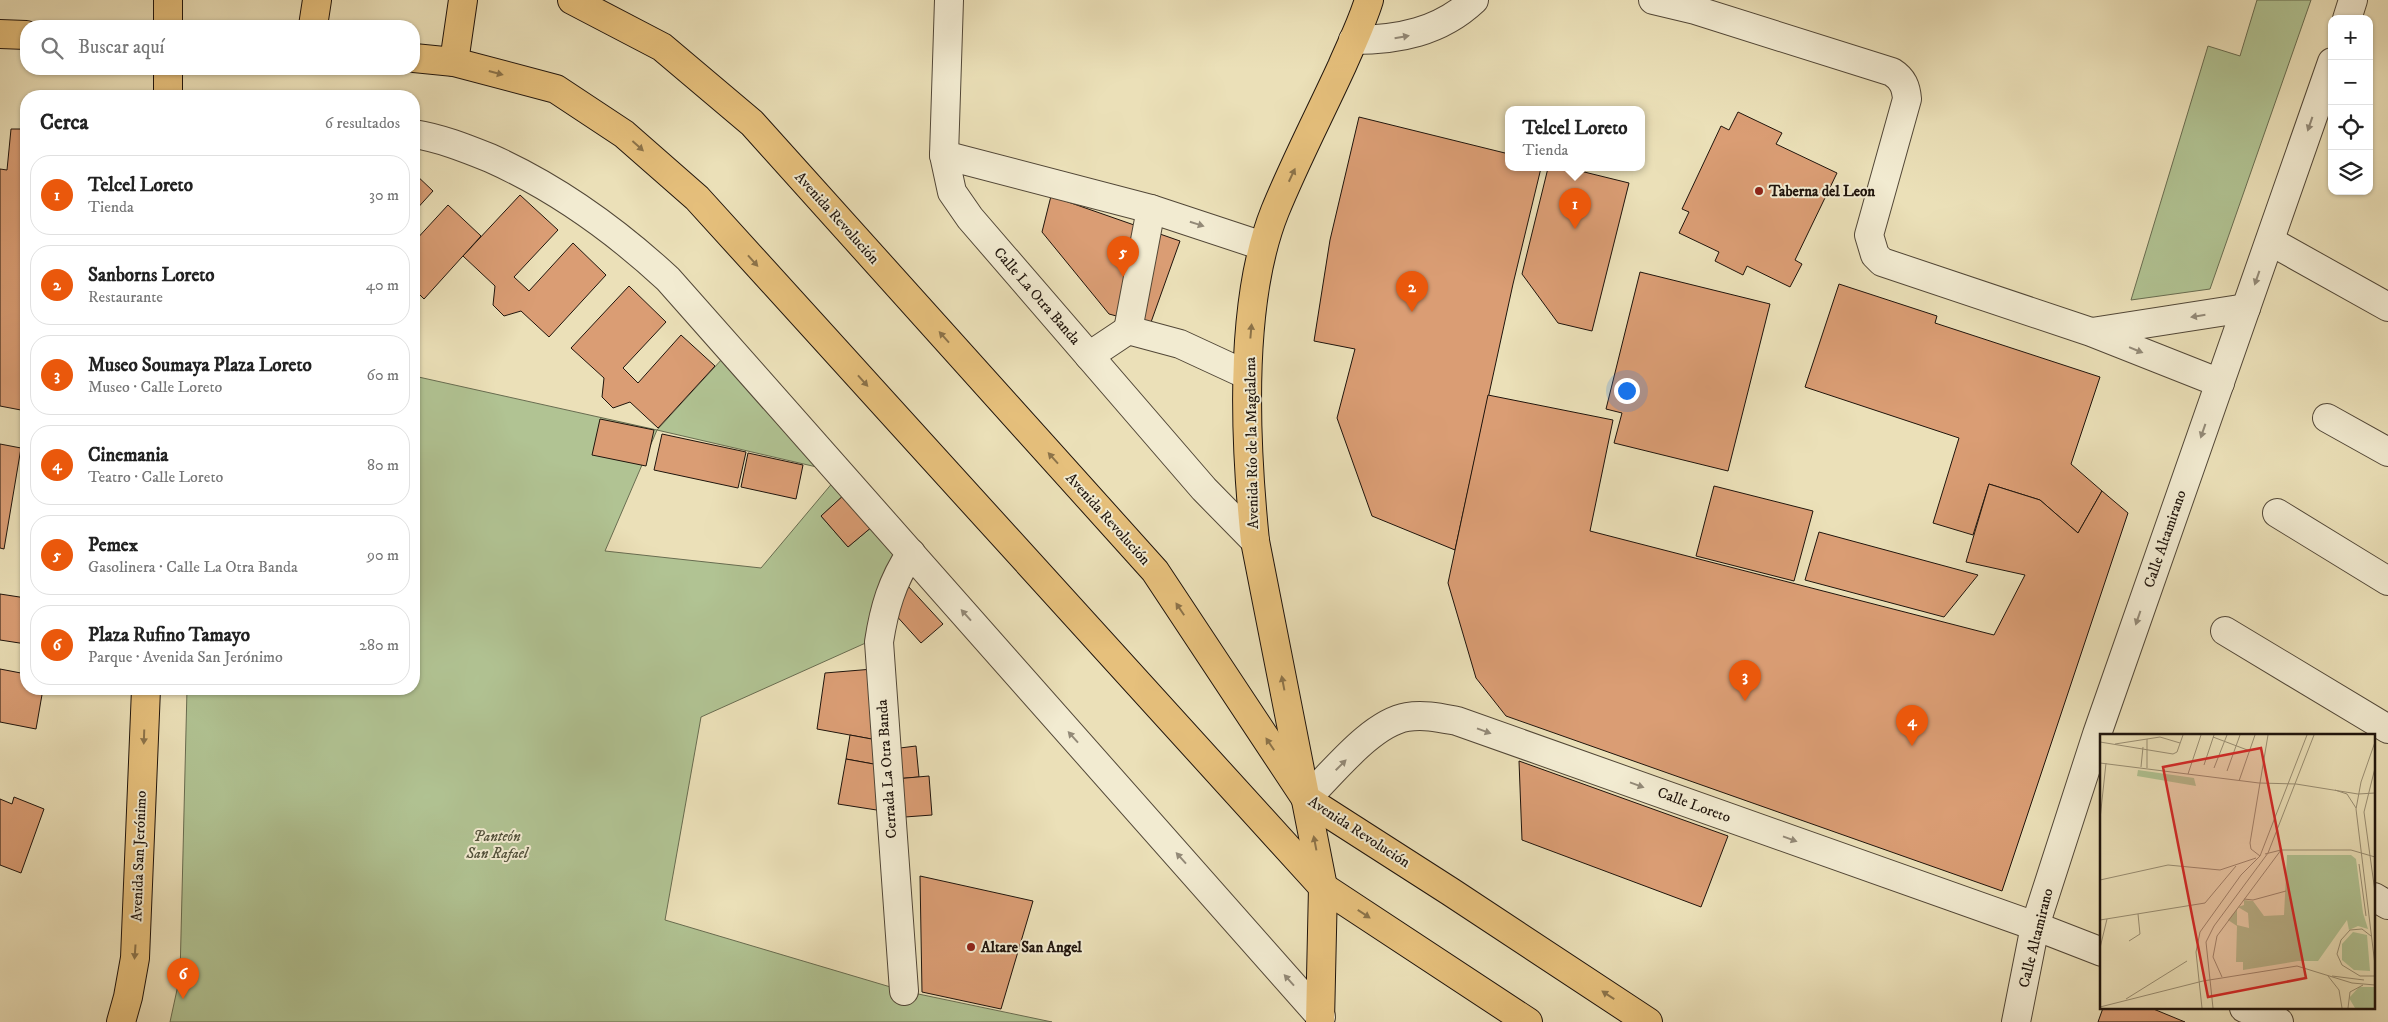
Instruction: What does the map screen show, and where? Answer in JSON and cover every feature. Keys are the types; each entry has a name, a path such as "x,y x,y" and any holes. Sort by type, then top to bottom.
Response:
{"main road":[{"path":"168,0 168,20"},
{"path":"314,20 317,0"},
{"path":"454,62 463,0"},
{"name":"Avenida Revolución","path":"572,0 662,47 752,123 1155,571 1306,800 1452,892 1648,1022"},
{"name":"Avenida Río de la Magdalena","path":"1320,1019 1323,887 1255,541 1250,499 1247,375 1255,288 1264,246 1275,211 1353,40 1369,0"},
{"path":"0,34 20,35"},
{"path":"420,59 454,62 556,89 624,134 697,198 1323,887 1528,1022"},
{"path":"168,75 168,90"},
{"name":"Avenida San Jerónimo","path":"121,1022 135,958 146,695"}],"street":[{"name":"Calle La Otra Banda","path":"949,0 944,155 952,192 970,218 1204,489 1255,541"},
{"path":"1353,40 1383,40 1412,35 1439,24 1474,0"},
{"path":"1653,0 1696,5 1892,72 1903,82 1907,99 1869,235 1875,255 1882,262 2091,332 2220,384"},
{"path":"2348,15 2353,0"},
{"name":"Calle Altamirano","path":"2100,734 2328,74"},
{"path":"420,135 433,137 514,169 552,190 593,216 632,246 675,286 1320,1019"},
{"path":"944,155 1151,209 1264,246"},
{"path":"1089,356 1128,330 1151,209"},
{"path":"2270,241 2388,307"},
{"path":"2091,332 2246,308"},
{"path":"1128,330 1180,344 1247,375"},
{"path":"2327,418 2388,452"},
{"path":"2277,513 2388,581"},
{"name":"Cerrada La Otra Banda","path":"904,991 879,642 889,594 900,570 911,553"},
{"path":"2225,631 2388,729"},
{"name":"Calle Loreto","path":"1306,800 1377,730 1391,721 1408,716 1433,717 1467,725 2035,926 2100,951"},
{"name":"Calle Altamirano","path":"2016,1022 2035,926 2100,735"},
{"path":"2249,1010 2279,1022"}],"green space":[{"path":"2257,0 2311,0 2210,289 2131,300 2208,46 2240,56"},
{"path":"723,358 821,468 657,430"},
{"name":"Panteón San Rafael","path":"420,377 657,430 605,551 761,568 834,481 845,494 821,516 848,547 873,526 897,552 870,641 701,717 665,920 904,991 1052,1022 170,1022 180,976 187,695 420,695"}],"building":[{"name":"Taberna del Leon","path":"1738,112 1782,133 1776,144 1837,173 1795,260 1802,264 1790,287 1747,266 1743,275 1715,261 1719,252 1679,233 1689,212 1682,209 1721,126 1729,130"},
{"path":"1359,117 1505,153 1505,171 1540,171 1513,284 1455,550 1372,516 1337,418 1355,349 1314,341 1330,240"},
{"path":"11,129 20,129 20,410 0,406 0,169 7,170"},
{"path":"1547,171 1580,171 1629,183 1592,331 1558,323 1522,274"},
{"path":"420,179 433,191 420,205"},
{"path":"520,195 558,230 514,277 529,291 573,243 606,275 549,337 521,311 504,316 493,305 495,286 463,256"},
{"path":"1051,196 1180,241 1150,325 1109,314 1042,232"},
{"path":"448,205 481,236 424,299 420,295 420,235"},
{"path":"1640,272 1770,304 1728,471 1614,443 1622,413 1606,409"},
{"path":"1839,284 1937,316 1935,323 2100,377 2071,464 2102,491 2078,533 2040,500 1989,484 1973,535 1933,523 1959,438 1805,387"},
{"path":"629,286 666,322 623,368 638,383 681,335 715,366 658,428 630,402 613,408 602,397 604,378 571,348"},
{"path":"1488,395 1613,420 1590,531 1994,635 2025,575 1966,562 1989,484 2040,500 2078,533 2102,491 2128,513 2002,891 1506,716 1476,678 1448,583"},
{"path":"600,419 654,430 646,466 592,455"},
{"path":"662,434 746,452 738,488 654,470"},
{"path":"0,444 20,448 20,454 4,549 0,548"},
{"path":"748,453 803,465 796,499 741,487"},
{"path":"1714,486 1813,511 1794,581 1696,556"},
{"path":"845,494 873,526 848,547 821,516"},
{"path":"1819,532 1978,575 1944,617 1805,580"},
{"path":"907,585 943,624 921,643 893,612"},
{"path":"0,594 20,597 20,643 0,640"},
{"path":"0,669 20,673 20,695 42,695 36,729 0,722"},
{"path":"873,669 877,740 817,729 825,673"},
{"path":"850,735 877,740 879,765 846,759"},
{"path":"916,746 919,777 895,779 892,749"},
{"path":"846,759 879,765 883,811 838,804"},
{"path":"1519,761 1728,836 1701,907 1522,840"},
{"path":"929,776 932,815 905,817 895,779"},
{"path":"14,797 44,809 21,873 0,865 0,799 12,804"},
{"name":"Altare San Angel","path":"920,876 1033,901 1001,1009 922,992"},
{"path":"2102,1010 2156,1010 2185,1022 2098,1022"}],"place":[{"name":"Taberna del Leon","path":"1759,191"},
{"name":"Telcel Loreto","path":"1575,229"},
{"name":"Pemex","path":"1123,277"},
{"name":"Sanborns Loreto","path":"1412,312"},
{"name":"Museo Soumaya Plaza Loreto","path":"1745,701"},
{"name":"Cinemania","path":"1912,746"},
{"name":"Altare San Angel","path":"971,947"},
{"name":"Plaza Rufino Tamayo","path":"183,999"}]}
